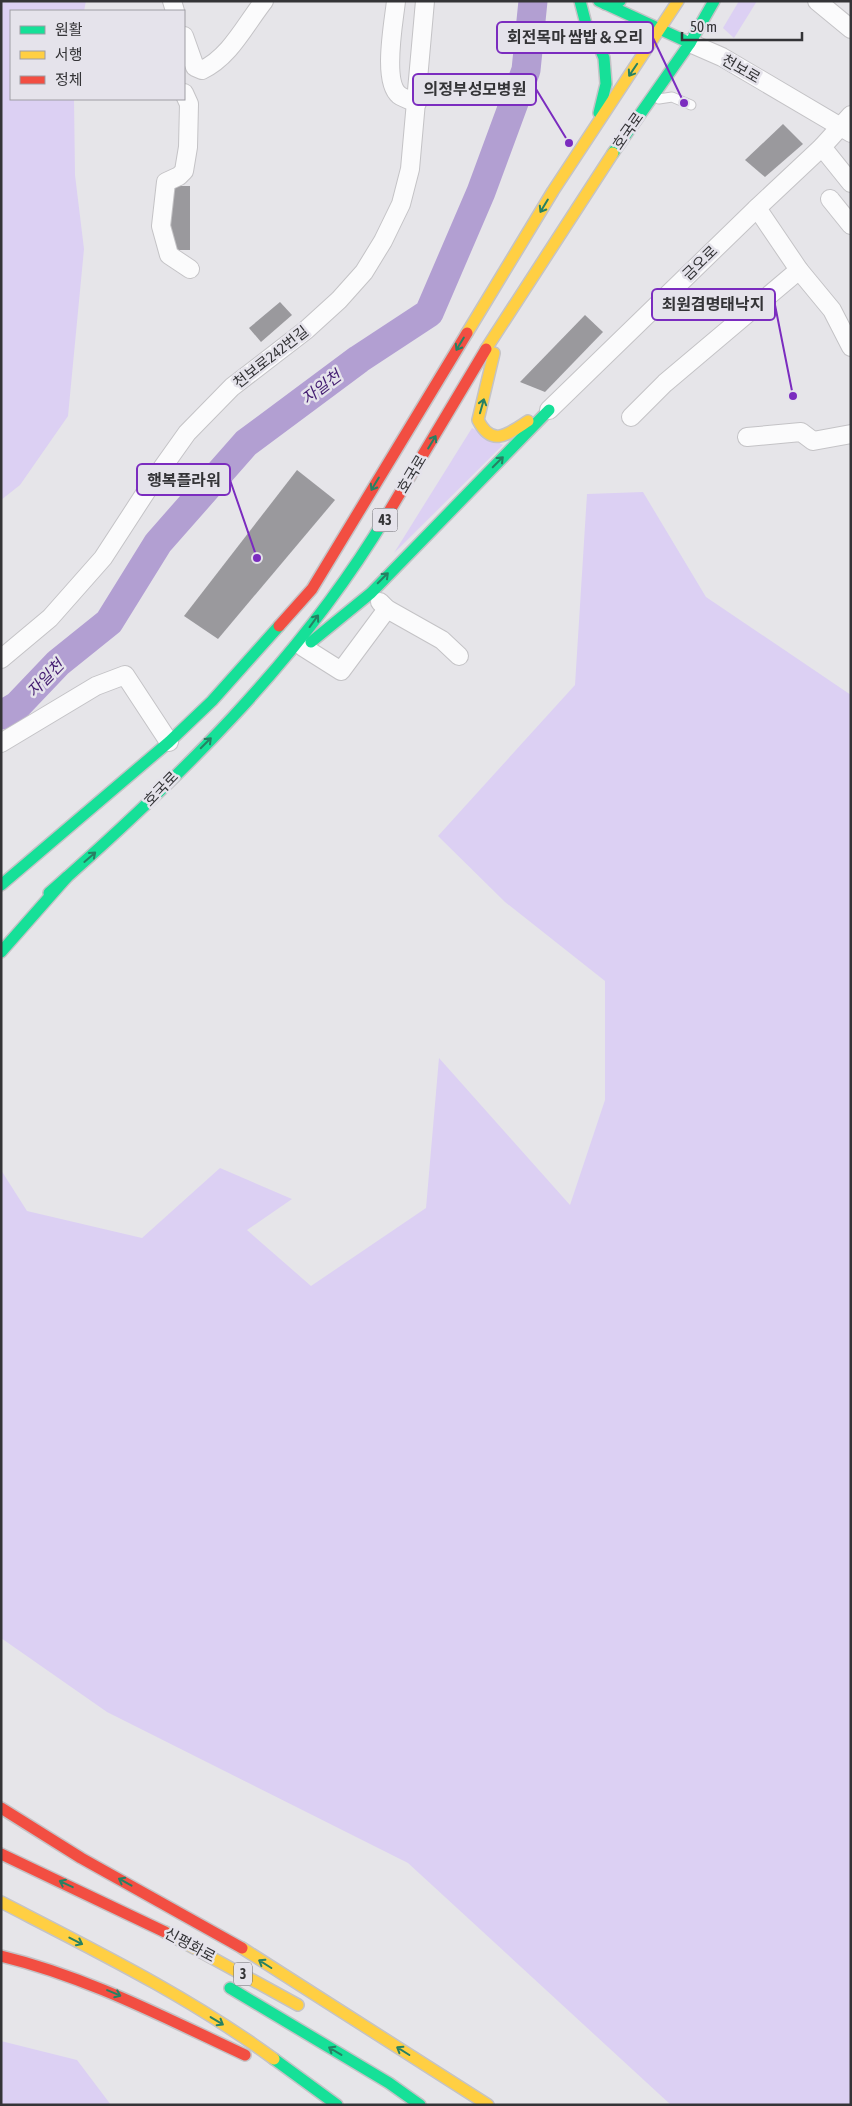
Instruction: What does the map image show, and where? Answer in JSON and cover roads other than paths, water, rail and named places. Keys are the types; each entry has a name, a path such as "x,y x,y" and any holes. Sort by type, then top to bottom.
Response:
{"main road":[{"path":"580,1 587,28 597,41 604,58 606,84 598,114 588,138"},
{"path":"602,2 620,1"},
{"name":"호국로","path":"1,884 170,742 212,702 312,589 553,191 678,1"},
{"name":"호국로","path":"1,935 126,825 244,705 307,630 370,544 499,328 590,187 690,43 714,1"},
{"name":"천보로","path":"602,2 690,43"},
{"path":"499,328 478,420 481,428 489,435 504,436 534,416 549,410"},
{"path":"244,705 303,648 371,593 549,410"},
{"path":"1,952 68,877"},
{"path":"1,1808 81,1858 224,1937 488,2105"},
{"name":"신평화로","path":"1,1854 168,1933 306,2009"},
{"path":"1,1863 115,1922"},
{"path":"1,1902 130,1969 246,2038 337,2105"},
{"path":"1,1956 72,1977 114,1993 194,2032 307,2083"},
{"path":"1,1964 72,1977"},
{"name":"신평화로","path":"218,1980 389,2083 420,2105"},
{"path":"376,2047 479,2105"}],"street":[{"path":"185,42 195,67 202,70 209,67 231,48 264,1"},
{"path":"396,1 390,60 393,86 399,95 417,103"},
{"name":"천보로242번길","path":"2,657 50,618 103,558 186,433 232,387 306,330 339,300 364,272 383,241 401,204 410,170 424,1"},
{"path":"817,1 851,29"},
{"name":"천보로","path":"690,43 722,58 847,125"},
{"path":"185,85 199,69"},
{"path":"185,95 189,104 188,147 184,171 179,176 166,182 161,226 168,255 190,269"},
{"name":"금오로","path":"549,410 757,208 847,125"},
{"path":"822,147 851,183"},
{"path":"830,199 851,225"},
{"path":"757,208 799,270 832,310 851,347"},
{"path":"631,417 665,383 799,270"},
{"path":"747,437 801,432 813,441 851,434"},
{"path":"371,593 386,609 442,640 459,656"},
{"path":"303,648 341,671 386,609"},
{"path":"1,743 96,686 125,675 170,742"}],"lane":[{"path":"649,101 672,97 691,105"}],"waterway":[{"name":"자일천","path":"1,715 17,706 58,663 109,622 158,543 246,443 359,359 429,313 481,192 526,70 533,1"}],"place":[{"name":"회전목마 쌈밥＆오리","path":"684,103"},
{"name":"의정부성모병원","path":"569,143"},
{"name":"최원겸명태낙지","path":"793,396"},
{"name":"행복플라워","path":"257,558"}]}
